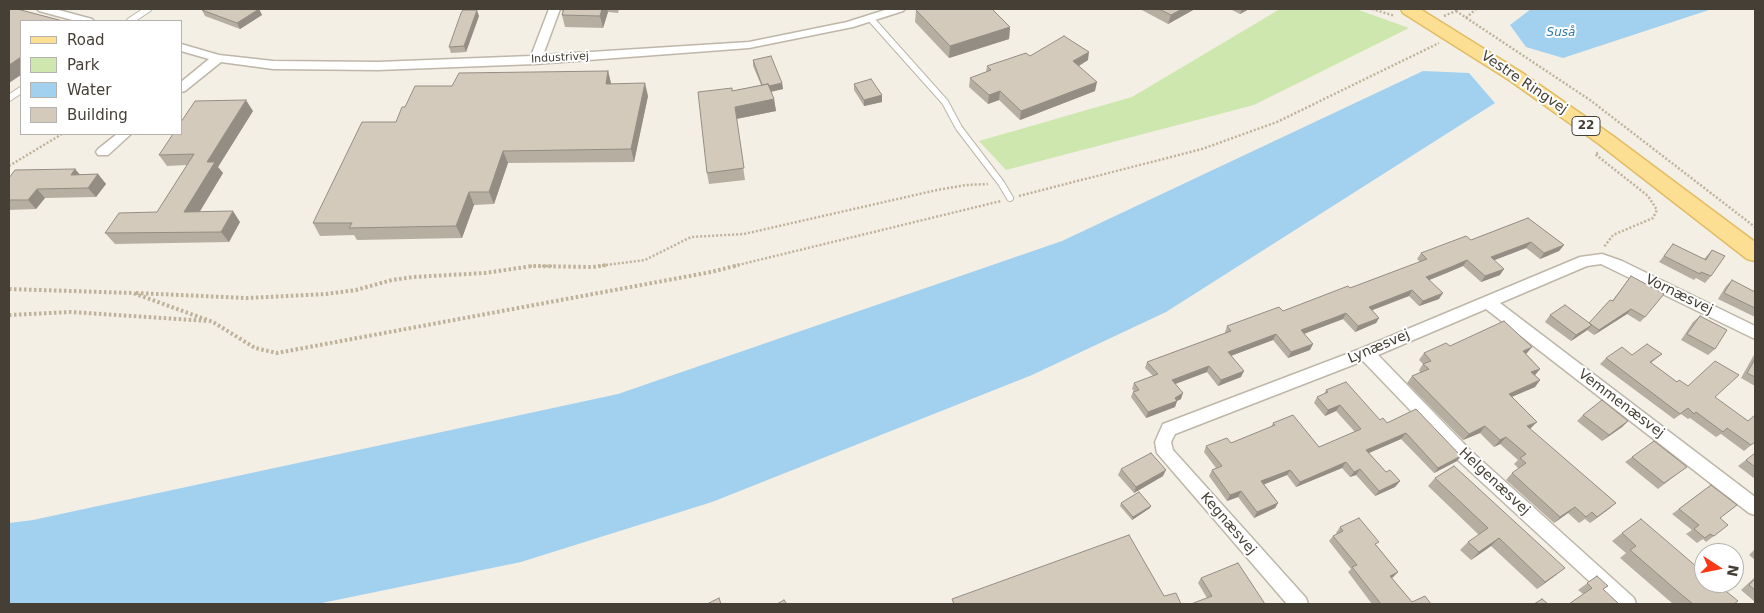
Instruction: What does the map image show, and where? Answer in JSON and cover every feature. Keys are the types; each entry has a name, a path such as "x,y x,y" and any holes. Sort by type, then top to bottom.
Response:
{"main road":[{"name":"Vestre Ringvej","path":"1409,9 1523,81 1606,140 1755,253"},
{"name":"Vestre Ringvej","path":"1446,10 1582,107 1755,246"}],"street":[{"path":"43,9 84,20"},
{"path":"535,60 554,9"},
{"name":"Industrivej","path":"182,47 218,58 273,65 378,66 535,60 749,44 849,25 899,9"},
{"path":"182,87 218,58"},
{"path":"103,152 124,135"},
{"name":"Lynæsvej","path":"1163,442 1169,429 1366,353 1585,261 1602,259"},
{"name":"Vornæsvej","path":"1602,259 1755,333"},
{"name":"Vemmenæsvej","path":"1487,301 1755,506"},
{"name":"Helgenæsvej","path":"1366,353 1465,456 1627,604"},
{"name":"Kegnæsvej","path":"1163,442 1165,453 1299,604"}],"lane":[{"path":"132,20 148,9"},
{"path":"870,18 945,102 959,128 1001,183 1010,198"},
{"path":"9,98 20,91"}],"path":[{"path":"1466,18 1476,9"},
{"path":"1446,10 1466,18 1582,95 1755,227"},
{"path":"133,293 213,322 255,348 276,353 711,272 1202,149 1277,122 1442,42"},
{"path":"9,166 60,135"},
{"path":"1601,152 1595,154 1648,196 1657,210 1653,218 1613,235 1604,247 1602,259"},
{"path":"9,289 246,298 316,295 356,290 392,280 413,277 485,273 532,266 594,267 645,260 691,237 744,234 947,188 1001,183"},
{"path":"9,315 71,312 213,322"}],"green space":[{"path":"1280,9 1356,9 1409,28 1254,105 1006,170 979,141 1132,97"}],"water":[{"name":"Suså","path":"1531,9 1712,9 1563,58 1526,47 1510,25"},
{"path":"1423,71 1469,73 1495,103 1166,312 1032,375 712,502 521,562 317,604 9,604 9,523 33,520 618,394 1062,241"}],"building":[{"path":"9,9 17,9 59,20 20,20 20,58 9,65"},
{"path":"259,9 237,23 202,10"},
{"path":"564,9 602,9 600,16 562,15"},
{"path":"992,9 1010,27 950,46 916,10"},
{"path":"1159,9 1182,9 1171,15"},
{"path":"463,10 477,10 464,46 449,47 461,13"},
{"path":"1064,36 1089,52 1073,61 1097,82 1021,111 1000,91 989,95 970,78 991,70 987,66 1026,53 1030,56"},
{"path":"771,56 782,83 769,86 768,84 762,85 753,60"},
{"path":"608,71 606,84 645,83 631,149 503,151 489,192 469,192 456,226 349,228 352,223 313,223 362,122 396,122 402,107 405,107 415,86 452,86 459,73"},
{"path":"871,79 882,95 864,100 854,84"},
{"path":"768,84 774,99 735,107 744,168 707,173 698,92 732,88 732,91"},
{"path":"246,100 207,162 215,162 184,212 233,211 221,232 105,233 119,213 157,212 194,154 159,155 172,135 182,135 182,120 195,101"},
{"path":"75,169 71,175 98,174 88,188 37,189 28,200 9,200 9,178 15,170"},
{"path":"1528,218 1564,245 1544,253 1531,242 1491,257 1504,269 1485,276 1467,260 1426,277 1443,293 1423,301 1412,290 1369,307 1379,318 1358,326 1346,313 1301,330 1313,344 1291,352 1276,334 1228,352 1244,371 1221,380 1209,366 1172,380 1183,393 1175,398 1177,401 1148,412 1133,392 1139,390 1134,383 1158,374 1147,362 1231,331 1227,326 1279,307 1283,311 1348,286 1350,288 1427,259 1421,253 1466,236 1471,240"},
{"path":"1673,244 1706,260 1712,250 1725,256 1711,276 1701,272 1700,274 1664,256"},
{"path":"1631,276 1664,294 1645,317 1631,309 1599,330 1589,323 1610,300 1613,301"},
{"path":"1732,280 1755,292 1755,308 1724,293"},
{"path":"1565,305 1592,325 1576,335 1550,315"},
{"path":"1700,316 1727,330 1715,349 1687,334"},
{"path":"1504,321 1532,347 1523,351 1540,369 1531,372 1540,380 1509,394 1537,422 1527,426 1616,503 1597,517 1592,512 1586,517 1575,507 1560,517 1512,473 1526,463 1520,458 1526,454 1506,437 1500,440 1485,426 1469,434 1412,376 1429,369 1423,364 1431,361 1424,353 1446,343 1450,346"},
{"path":"1647,344 1662,354 1650,362 1677,382 1679,380 1688,386 1715,361 1739,375 1715,397 1748,421 1755,415 1755,442 1751,445 1727,428 1723,432 1696,412 1694,414 1688,408 1680,414 1606,358 1622,347 1632,355"},
{"path":"1755,359 1755,377 1747,373"},
{"path":"1346,382 1380,420 1383,418 1387,423 1416,409 1461,456 1438,468 1406,433 1366,450 1386,472 1390,470 1400,481 1379,491 1360,469 1354,472 1346,462 1300,482 1290,470 1261,481 1278,503 1257,512 1241,491 1230,495 1212,470 1222,466 1206,446 1227,438 1231,443 1275,425 1273,423 1293,415 1319,447 1361,429 1340,405 1328,410 1317,397 1328,392 1326,390"},
{"path":"1602,400 1628,421 1609,435 1583,415"},
{"path":"1654,441 1687,467 1664,483 1632,457"},
{"path":"1151,453 1166,470 1136,487 1121,469"},
{"path":"1755,453 1755,467 1746,460"},
{"path":"1454,466 1565,568 1545,582 1499,538 1479,552 1468,542 1488,528 1435,478"},
{"path":"1711,485 1737,505 1720,518 1728,525 1714,536 1710,534 1705,538 1694,529 1699,525 1679,509"},
{"path":"1139,492 1151,506 1133,517 1121,503"},
{"path":"1359,518 1379,542 1375,544 1398,572 1390,576 1412,602 1425,596 1431,604 1381,604 1352,567 1357,565 1333,536 1343,531 1340,527"},
{"path":"1641,519 1694,564 1694,593 1728,593 1738,601 1734,604 1693,604 1630,550 1636,546 1622,533"},
{"path":"1129,535 1164,596 1176,593 1181,604 954,604 952,599"},
{"path":"1238,563 1265,604 1191,604 1212,596 1201,578"},
{"path":"1597,576 1608,586 1603,589 1619,604 1569,604 1592,588 1587,583"},
{"path":"1755,579 1755,590 1749,585"},
{"path":"719,598 721,604 707,604"},
{"path":"1542,599 1548,604 1534,604"},
{"path":"784,600 787,604 777,604"}]}
